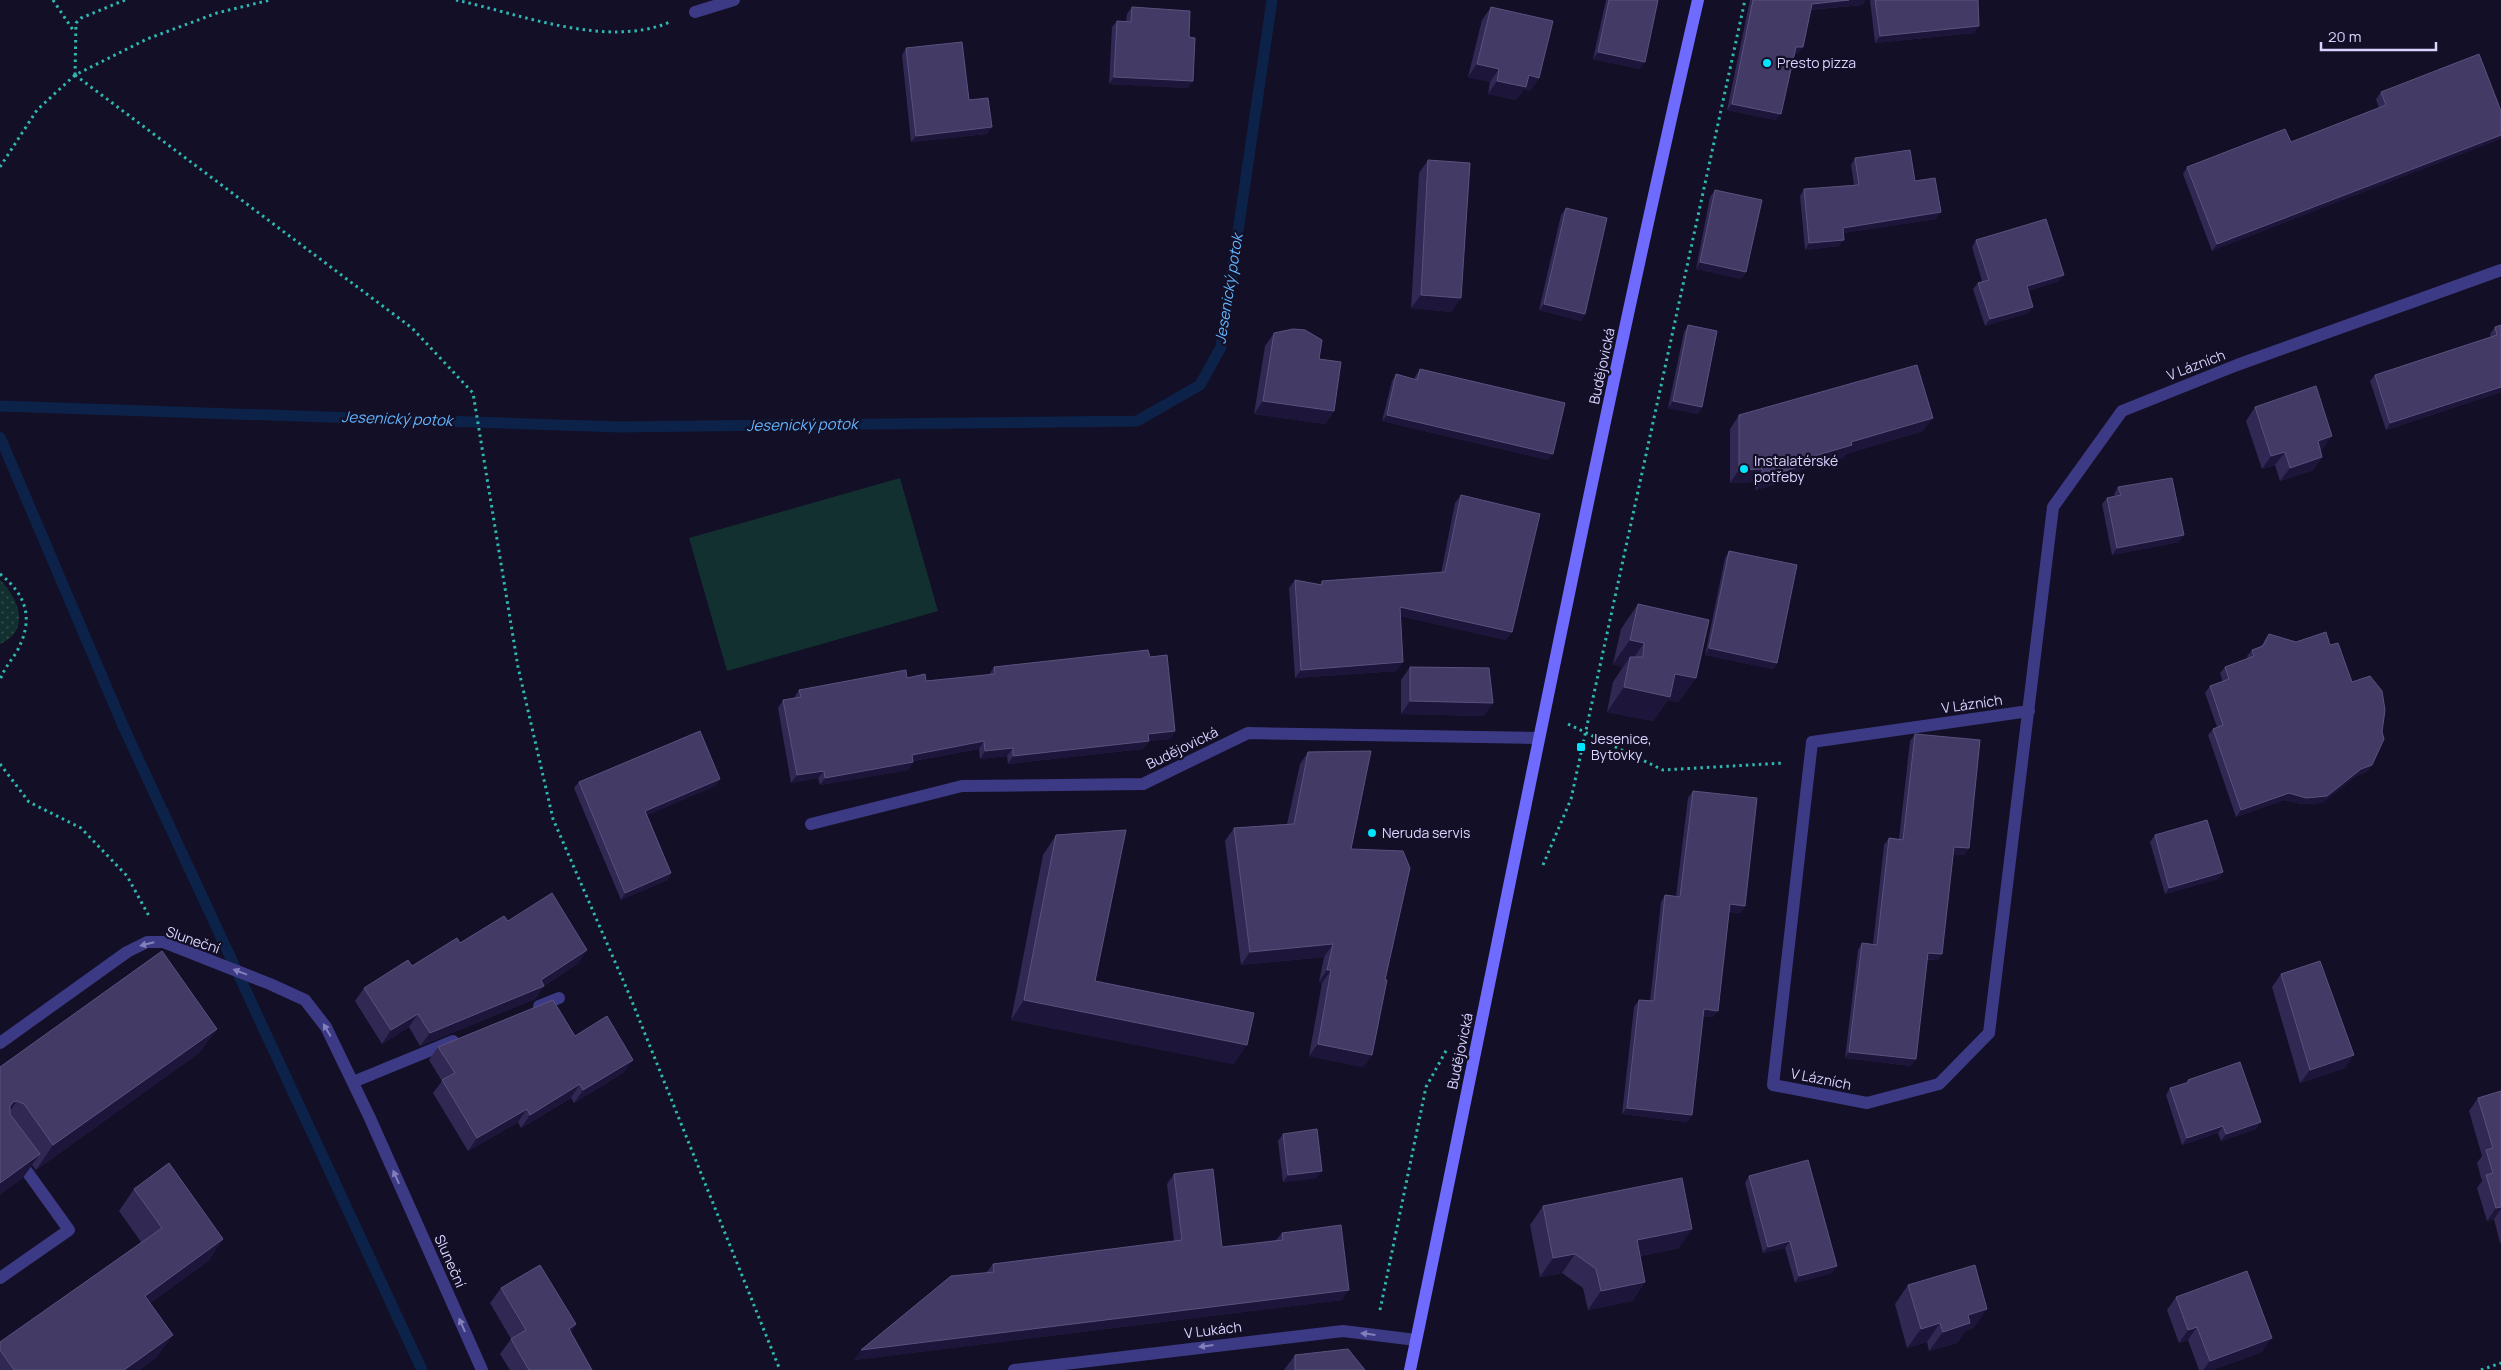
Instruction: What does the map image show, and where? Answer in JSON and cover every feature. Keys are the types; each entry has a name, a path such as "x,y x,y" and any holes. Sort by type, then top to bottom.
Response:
{"main road":[{"name":"Budějovická","path":"1410,1370 1544,714 1655,189 1698,0"}],"street":[{"path":"695,12 734,0"},
{"name":"V Lázních","path":"2029,710 1812,742 1773,1085 1867,1103 1939,1084 1990,1033 2029,710 2053,507 2122,411 2237,365 2501,270"},
{"name":"Budějovická","path":"811,824 962,786 1143,784 1248,732 1539,738"},
{"name":"Sluneční","path":"0,1043 126,952 147,942 163,942 270,984 305,1000 326,1026 353,1082 482,1370"},
{"path":"524,1012 559,998"},
{"path":"353,1082 461,1038"},
{"path":"0,1134 69,1230 0,1278"},
{"name":"V Lukách","path":"1014,1370 1343,1331 1416,1340"}],"path":[{"path":"53,0 75,32"},
{"path":"76,75 76,23 81,18 125,0"},
{"path":"0,167 37,110 76,75 147,39 217,13 270,0"},
{"path":"456,0 563,26 607,33 656,28 695,12"},
{"path":"1540,871 1571,799 1744,0"},
{"path":"76,75 412,328 473,393 518,667 553,819 629,994 780,1370"},
{"path":"0,574 19,592 24,604 27,623 23,638 0,680"},
{"path":"1544,714 1586,732 1663,770 1811,761"},
{"path":"0,764 29,802 81,828 127,876 163,942"},
{"path":"2482,1370 2501,1363"}],"green space":[{"path":"900,478 938,611 727,671 689,538"},
{"path":"0,580 7,587 17,605 19,623 16,631 10,638 0,644"}],"building":[{"path":"1609,0 1658,0 1645,62 1598,52"},
{"name":"Presto pizza","path":"1753,0 1849,0 1812,4 1803,47 1796,47 1781,114 1732,104"},
{"path":"1875,0 1978,0 1979,26 1880,36"},
{"path":"1132,7 1190,11 1189,37 1195,38 1193,81 1114,77 1117,21 1131,22"},
{"path":"1491,7 1553,21 1539,78 1529,75 1526,87 1497,81 1499,69 1477,64"},
{"path":"962,42 969,100 988,98 992,127 916,136 906,48"},
{"path":"2479,54 2501,111 2501,135 2217,244 2187,167 2285,129 2291,142 2386,105 2381,92"},
{"path":"1910,150 1915,181 1935,178 1941,212 1843,228 1844,240 1809,243 1804,189 1859,185 1855,158"},
{"path":"1428,160 1470,163 1461,298 1421,295"},
{"path":"1715,190 1762,200 1746,272 1700,262"},
{"path":"1566,208 1607,218 1585,314 1544,304"},
{"path":"2046,219 2064,275 2027,286 2033,307 1990,319 1978,283 1989,280 1976,240"},
{"path":"1688,325 1717,331 1702,407 1673,401"},
{"path":"2501,325 2501,387 2390,423 2375,375 2497,335 2495,327"},
{"path":"1293,329 1305,330 1322,340 1319,359 1341,362 1334,411 1263,401 1274,333"},
{"path":"1917,365 1933,418 1851,442 1852,445 1804,459 1805,465 1765,477 1762,469 1739,470 1739,415"},
{"path":"1420,369 1565,403 1553,454 1387,415 1396,374 1417,380"},
{"path":"2316,386 2332,436 2318,441 2322,457 2290,468 2285,452 2271,456 2255,407"},
{"path":"2172,478 2184,535 2117,548 2107,498 2121,495 2118,487"},
{"path":"1461,495 1540,514 1512,632 1400,607 1403,662 1301,670 1295,580 1322,585 1322,581 1445,572"},
{"path":"1729,551 1797,565 1777,663 1709,648"},
{"path":"1638,604 1709,620 1696,678 1675,674 1670,697 1624,687 1630,657 1643,657 1644,643 1630,640"},
{"path":"2326,632 2330,645 2338,643 2352,682 2370,676 2382,691 2385,710 2382,732 2384,739 2372,765 2361,769 2327,796 2306,798 2289,793 2241,810 2213,729 2223,725 2210,686 2229,679 2225,667 2254,656 2252,650 2263,646 2269,634 2296,642"},
{"path":"1148,650 1150,657 1167,655 1175,731 1148,734 1149,741 1013,756 1013,748 985,751 984,741 912,755 913,762 825,778 824,771 797,775 783,700 801,697 799,690 906,670 907,678 925,674 926,681 995,674 994,667"},
{"path":"1410,667 1489,668 1493,703 1410,701"},
{"path":"700,731 720,779 645,811 671,873 625,893 579,782"},
{"path":"1915,734 1980,740 1969,848 1954,847 1942,954 1928,953 1916,1059 1849,1052 1862,943 1877,945 1889,838 1903,840"},
{"path":"1371,751 1351,849 1403,851 1410,868 1385,980 1387,980 1372,1055 1318,1044 1331,970 1327,970 1333,944 1250,952 1234,828 1294,824 1308,752"},
{"path":"1693,791 1757,798 1745,906 1730,904 1718,1011 1704,1009 1692,1115 1627,1108 1639,1000 1654,1001 1665,895 1680,897"},
{"path":"2207,820 2223,872 2169,888 2155,835"},
{"path":"1126,830 1095,981 1254,1013 1247,1045 1024,1000 1056,835"},
{"path":"552,893 587,950 541,980 544,986 430,1033 418,1014 391,1030 364,988 408,960 412,966 457,938 460,943 504,916 508,921"},
{"path":"162,951 217,1029 53,1145 24,1104 17,1101 13,1102 10,1106 10,1114 40,1154 0,1183 0,1067"},
{"path":"2320,961 2354,1055 2310,1070 2281,974"},
{"path":"553,1000 575,1036 607,1016 633,1060 583,1090 580,1084 530,1115 527,1109 477,1138 442,1080 455,1073 438,1047"},
{"path":"2240,1062 2261,1122 2226,1134 2223,1126 2187,1138 2170,1088"},
{"path":"2501,1091 2501,1207 2496,1208 2486,1175 2493,1173 2486,1150 2493,1148 2478,1098"},
{"path":"1317,1129 1322,1171 1288,1175 1283,1134"},
{"path":"1808,1160 1837,1266 1799,1276 1790,1241 1768,1247 1749,1176"},
{"path":"169,1163 223,1239 145,1296 173,1335 124,1370 14,1370 0,1350 0,1342 162,1228 134,1189"},
{"path":"1213,1169 1222,1247 1283,1240 1282,1233 1341,1225 1349,1290 861,1350 951,1276 994,1272 993,1264 1182,1240 1174,1174"},
{"path":"1682,1178 1692,1229 1637,1240 1645,1282 1601,1291 1596,1269 1575,1254 1553,1258 1543,1206"},
{"path":"540,1265 576,1324 569,1329 592,1370 529,1370 511,1339 526,1330 501,1288"},
{"path":"1975,1265 1987,1309 1968,1315 1970,1323 1943,1332 1940,1323 1921,1329 1908,1285"},
{"path":"2247,1271 2272,1338 2210,1361 2197,1327 2188,1330 2176,1297"},
{"path":"1348,1349 1365,1370 1295,1370 1295,1355"}],"waterway":[{"name":"Jesenický potok","path":"0,406 619,427 1137,421 1200,385 1221,347 1272,0"},
{"path":"0,437 124,728 422,1370"}],"place":[{"name":"Presto pizza","path":"1767,63"},
{"name":"Instalatérské potřeby","path":"1744,469"},
{"name":"Jesenice, Bytovky","path":"1581,747"},
{"name":"Neruda servis","path":"1372,833"}]}
